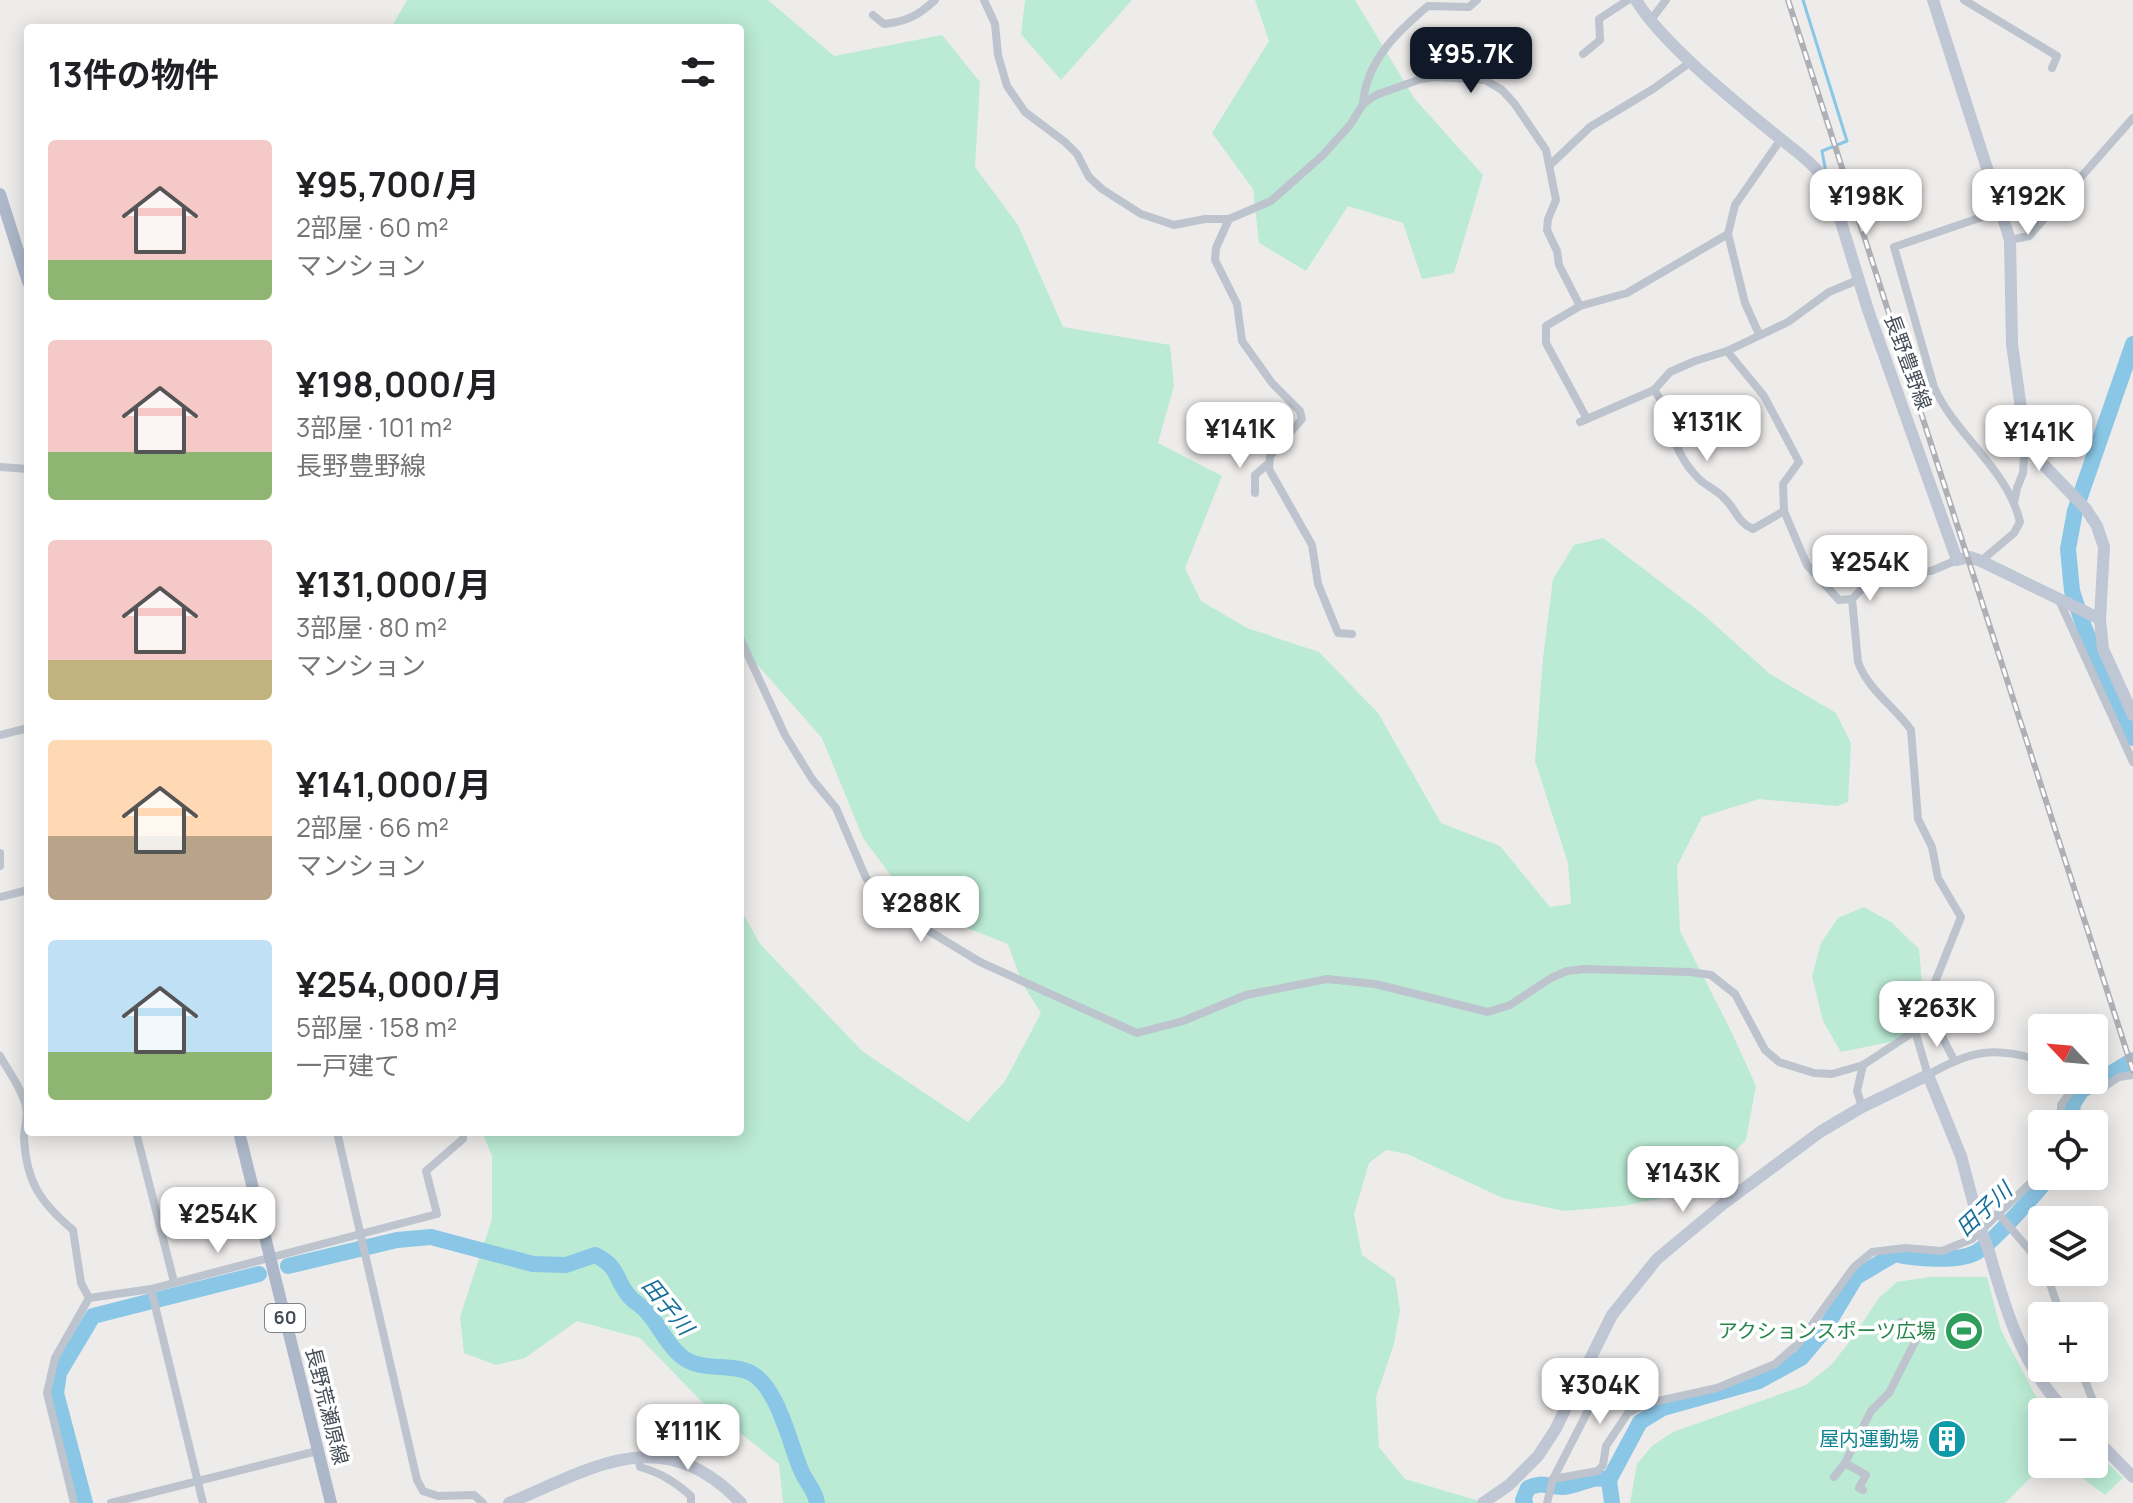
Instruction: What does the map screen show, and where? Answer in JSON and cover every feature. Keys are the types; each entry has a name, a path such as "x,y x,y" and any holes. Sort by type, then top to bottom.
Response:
{"main road":[{"path":"0,194 24,269"},
{"name":"長野荒瀬原線","path":"240,1136 331,1503"}],"street":[{"path":"873,15 884,24 897,23 918,16 935,0"},
{"path":"984,0 995,24 998,55 1007,86 1025,112 1065,142 1077,154 1089,177 1102,189 1141,214 1174,225 1205,219 1229,219 1271,201 1332,145 1363,104 1376,95 1421,79 1457,77 1485,80 1502,90 1514,103 1546,150 1556,200 1547,230 1557,251 1559,265 1580,306"},
{"path":"1363,104 1374,68 1397,31 1432,3 1469,7 1477,0"},
{"path":"1583,54 1600,40 1599,19 1628,0"},
{"name":"長野豊野線","path":"1636,0 1650,21 1820,172 1830,186 1843,221 1858,280 1957,560"},
{"path":"1650,21 1666,0"},
{"path":"1933,0 2010,240 2012,344 2025,437 2023,473 2014,504"},
{"path":"1964,0 2057,56 2052,68"},
{"path":"1550,165 1590,127 1692,61"},
{"path":"2010,240 2029,236 2133,118"},
{"path":"1759,334 1745,303 1728,234 1735,205 1781,139"},
{"path":"1981,561 2014,533 2020,522 2014,504 1976,446 1941,402 1934,387 1894,247 2000,211"},
{"path":"1229,219 1216,248 1215,260 1237,304 1242,341 1272,383 1300,411 1302,419 1270,456 1269,469 1312,545 1318,584 1338,633 1352,634"},
{"path":"1728,234 1627,293 1580,306 1546,326 1546,343 1583,421 1654,390 1670,372 1727,351 1788,322 1829,292 1858,280"},
{"path":"1727,351 1764,396 1799,462 1783,484 1784,511 1807,565 1839,600 1852,599 1869,582 1895,573 1931,571 1970,557 2100,619"},
{"path":"1654,390 1673,418 1671,427 1677,449 1698,479 1725,498 1742,524 1753,529 1784,511"},
{"path":"2025,437 2038,459 2086,509 2097,526 2104,547 2100,619 2103,649 2128,690 2133,715"},
{"path":"1255,493 1255,475 1270,462"},
{"path":"0,467 24,469"},
{"path":"1852,599 1861,672 1911,730 1918,819 1932,847 1938,878 1961,917 1932,983 1929,1002 1930,1013 1954,1060"},
{"path":"2062,600 2133,762"},
{"path":"744,647 785,735 812,779 836,808 866,878 891,908 980,962 1137,1033 1183,1021 1246,995 1327,979 1375,984 1488,1012 1510,1005 1567,971 1690,972 1711,975 1735,994 1765,1050 1779,1062 1814,1073 1832,1074 1863,1065 1915,1031 1929,1002"},
{"path":"0,735 24,729"},
{"path":"0,853 0,866"},
{"path":"0,897 24,891"},
{"path":"1915,1031 1928,1075 1961,1156 2010,1322 2024,1354 2056,1398"},
{"path":"1483,1503 1509,1485 1538,1456 1555,1430 1612,1315 1657,1259 1723,1204 1808,1141 1862,1107 1954,1060 1998,1051 2028,1058"},
{"path":"0,1056 24,1101"},
{"path":"1862,1107 1857,1091 1863,1065"},
{"path":"2108,1084 2119,1077 2133,1075"},
{"path":"26,1136 26,1162 34,1184 48,1209 73,1230 81,1283 89,1298"},
{"path":"137,1136 174,1282"},
{"path":"338,1136 417,1480 423,1491 438,1496 474,1495 483,1503"},
{"path":"89,1298 152,1292 174,1282 363,1237 437,1214 426,1171 463,1136"},
{"path":"1552,1481 1598,1471 1603,1465 1606,1446 1628,1413 1649,1403 1717,1388 1775,1364 1798,1344 1854,1267 1872,1252 1905,1248 1942,1251 1972,1239 2028,1185"},
{"path":"1998,1213 2028,1248"},
{"path":"152,1292 203,1503"},
{"path":"74,1503 47,1393 55,1358 89,1298"},
{"path":"1834,1477 1845,1463 1871,1411 1889,1393 1920,1332 1901,1322"},
{"path":"1547,1503 1552,1481 1592,1403 1591,1391 1578,1379"},
{"path":"111,1503 317,1451"},
{"path":"2108,1451 2133,1477"},
{"path":"509,1503 607,1463 658,1455 691,1464 741,1503"},
{"path":"638,1457 640,1467 675,1482 691,1496 691,1503"},
{"path":"1845,1463 1866,1475 1859,1488 1863,1490"}],"green space":[{"path":"407,0 768,0 834,56 942,35 980,82 975,167 1018,225 1063,327 1170,345 1174,386 1158,443 1222,476 1185,568 1201,601 1247,628 1319,652 1378,713 1441,823 1500,846 1550,907 1571,904 1568,863 1535,761 1553,579 1574,545 1603,538 1704,615 1770,674 1836,713 1851,743 1848,802 1837,806 1759,799 1702,817 1677,866 1680,931 1756,1086 1746,1140 1691,1192 1623,1206 1564,1211 1503,1198 1407,1154 1386,1150 1369,1163 1354,1214 1362,1255 1395,1278 1400,1310 1394,1344 1376,1397 1379,1447 1405,1479 1486,1503 783,1503 779,1464 705,1405 640,1338 577,1321 525,1358 496,1365 464,1353 460,1317 492,1219 492,1156 484,1136 744,1136 744,915 760,944 862,1051 968,1122 1005,1081 1041,1013 1022,983 1008,944 915,908 863,838 822,738 744,650 744,24 393,24"},
{"path":"1025,0 1132,0 1061,80 1021,34"},
{"path":"1255,0 1355,0 1414,98 1483,175 1454,273 1422,279 1403,223 1348,206 1306,271 1259,243 1253,189 1212,133 1269,41"},
{"path":"1864,907 1891,922 1919,949 1922,982 1914,1037 1841,1052 1823,1021 1812,976 1821,943 1838,918"},
{"path":"1929,1277 1987,1277 2001,1330 2038,1398 2028,1398 2028,1478 2031,1478 2005,1503 1630,1503 1637,1464 1652,1446 1673,1432 1806,1385 1831,1365 1879,1298 1897,1282"},
{"path":"2108,1464 2123,1478 2105,1495 2083,1478 2108,1478"}],"waterway":[{"path":"1803,0 1847,141 1822,151 1826,173"},
{"name":"田子川","path":"2133,344 2075,511 2068,549 2072,591 2084,627 2133,738"},
{"name":"田子川","path":"2072,1110 2081,1091 2133,1060"},
{"name":"田子川","path":"1609,1480 1640,1422 1663,1408 1759,1381 1801,1358 1823,1332 1856,1277 1895,1254 1935,1259 1958,1258 1975,1253 2002,1230 2038,1190"},
{"name":"田子川","path":"288,1266 397,1240 431,1237 533,1264 566,1265 595,1255 609,1264 629,1296 647,1312 681,1356 697,1364 743,1370 760,1380 776,1403 817,1503"},
{"path":"85,1503 56,1393 59,1373 93,1316 259,1274"},
{"name":"田子川","path":"1525,1503 1523,1500 1528,1488 1533,1486 1562,1487 1597,1479 1609,1480"},
{"path":"1609,1480 1612,1503"}],"railway":[{"path":"1788,0 2133,1071"}],"place":[{"name":"アクションスポーツ広場","path":"1964,1331"},
{"name":"屋内運動場","path":"1947,1439"}]}
